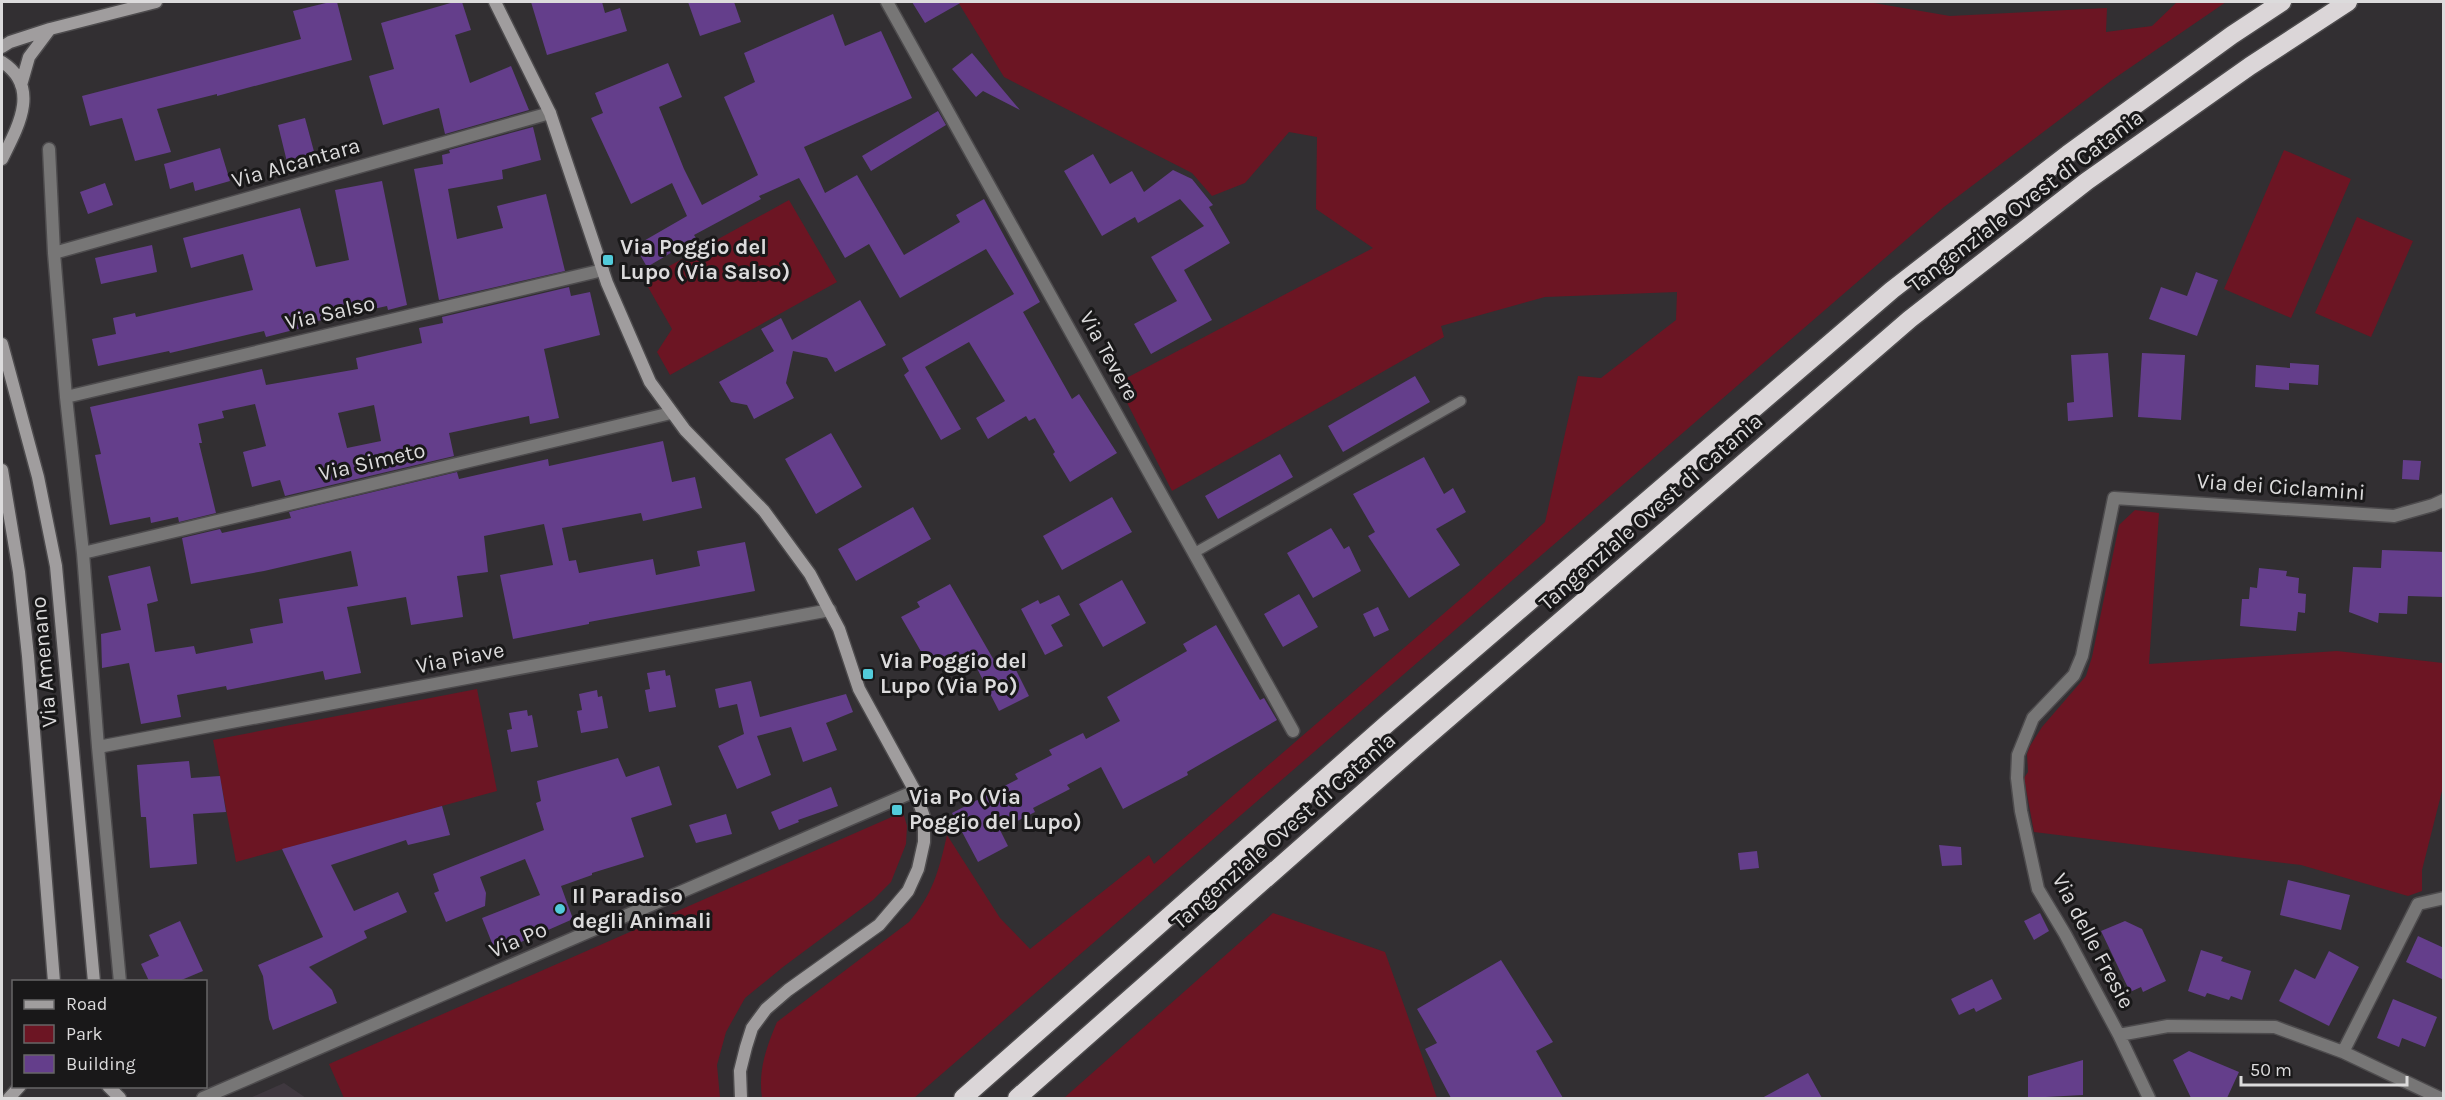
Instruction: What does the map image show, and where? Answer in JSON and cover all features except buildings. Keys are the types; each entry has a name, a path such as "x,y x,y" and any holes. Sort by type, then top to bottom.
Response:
{"highway":[{"name":"Tangenziale Ovest di Catania","path":"963,1098 1389,723 1892,290 2068,154 2232,35 2282,2"},
{"name":"Tangenziale Ovest di Catania","path":"1017,1098 1415,747 1910,319 2087,181 2250,66 2348,2"}],"main road":[{"path":"2,47 10,42 50,29 156,2"},
{"path":"495,2 550,114 603,270 650,382 685,430 764,511 810,574 839,630 859,688 915,791 924,817 924,842 918,869 908,891 879,924 788,990 766,1009 752,1028 740,1071 741,1098"},
{"path":"2,159 24,109 21,85 29,57 50,29"},
{"path":"2,62 11,68 21,85"},
{"name":"Via Amenano","path":"2,344 39,477 56,566 94,980"},
{"name":"Via Amenano","path":"2,470 19,572 27,644 54,980"}],"street":[{"name":"Via Tevere","path":"887,2 1293,731"},
{"name":"Via Alcantara","path":"54,253 550,114"},
{"path":"49,149 54,253 66,397 83,552 98,747 120,980"},
{"name":"Via Salso","path":"66,397 603,270"},
{"name":"Via Simeto","path":"83,552 671,413"},
{"name":"Via dei Ciclamini","path":"2114,498 2394,516 2444,500"},
{"name":"Via delle Fresie","path":"2114,498 2082,656 2074,675 2033,718 2018,755 2017,778 2021,811 2038,889 2119,1035 2149,1098"},
{"name":"Via Piave","path":"98,747 830,610"},
{"name":"Via Po","path":"203,1098 915,791"},
{"path":"2343,1052 2418,904 2444,898"},
{"path":"2119,1035 2168,1026 2275,1027 2343,1052 2440,1098"}],"lane":[{"path":"1194,553 1461,402"}],"shaded area":[{"path":"284,1083 306,1098 250,1098"}],"green space":[{"path":"958,2 1868,2 1950,16 2107,8 2106,32 2152,26 2177,2 2226,2 2112,80 1944,207 914,1098 762,1098 761,1078 764,1060 777,1022 909,922 924,902 934,881 947,835 1000,918 1030,949 1149,855 1154,864 1471,590 1545,522 1578,376 1601,378 1676,320 1677,292 1545,297 1441,326 1444,337 1172,491 1117,383 1373,248 1316,209 1317,137 1289,132 1245,183 1212,196 1192,173 1004,77"},
{"path":"2284,150 2351,179 2291,318 2224,289"},
{"path":"789,200 837,282 670,375 657,352 672,329 644,280"},
{"path":"2357,217 2413,241 2371,337 2315,313"},
{"path":"2135,510 2159,513 2149,664 2337,651 2443,663 2443,787 2422,870 2422,891 2408,896 2301,865 2034,832 2024,778 2028,772 2027,754 2042,727 2086,676 2092,657 2119,525"},
{"path":"477,689 497,791 236,862 213,740"},
{"path":"903,812 907,826 906,844 891,882 873,900 745,998 726,1032 717,1065 720,1098 344,1098 329,1064"},
{"path":"1273,913 1385,952 1437,1098 1064,1098"}],"place":[{"name":"Via Poggio del Lupo (Via Salso)","path":"608,260"},
{"name":"Via Poggio del Lupo (Via Po)","path":"868,674"},
{"name":"Via Po (Via Poggio del Lupo)","path":"897,810"},
{"name":"Il Paradiso degli Animali","path":"560,909"}]}
